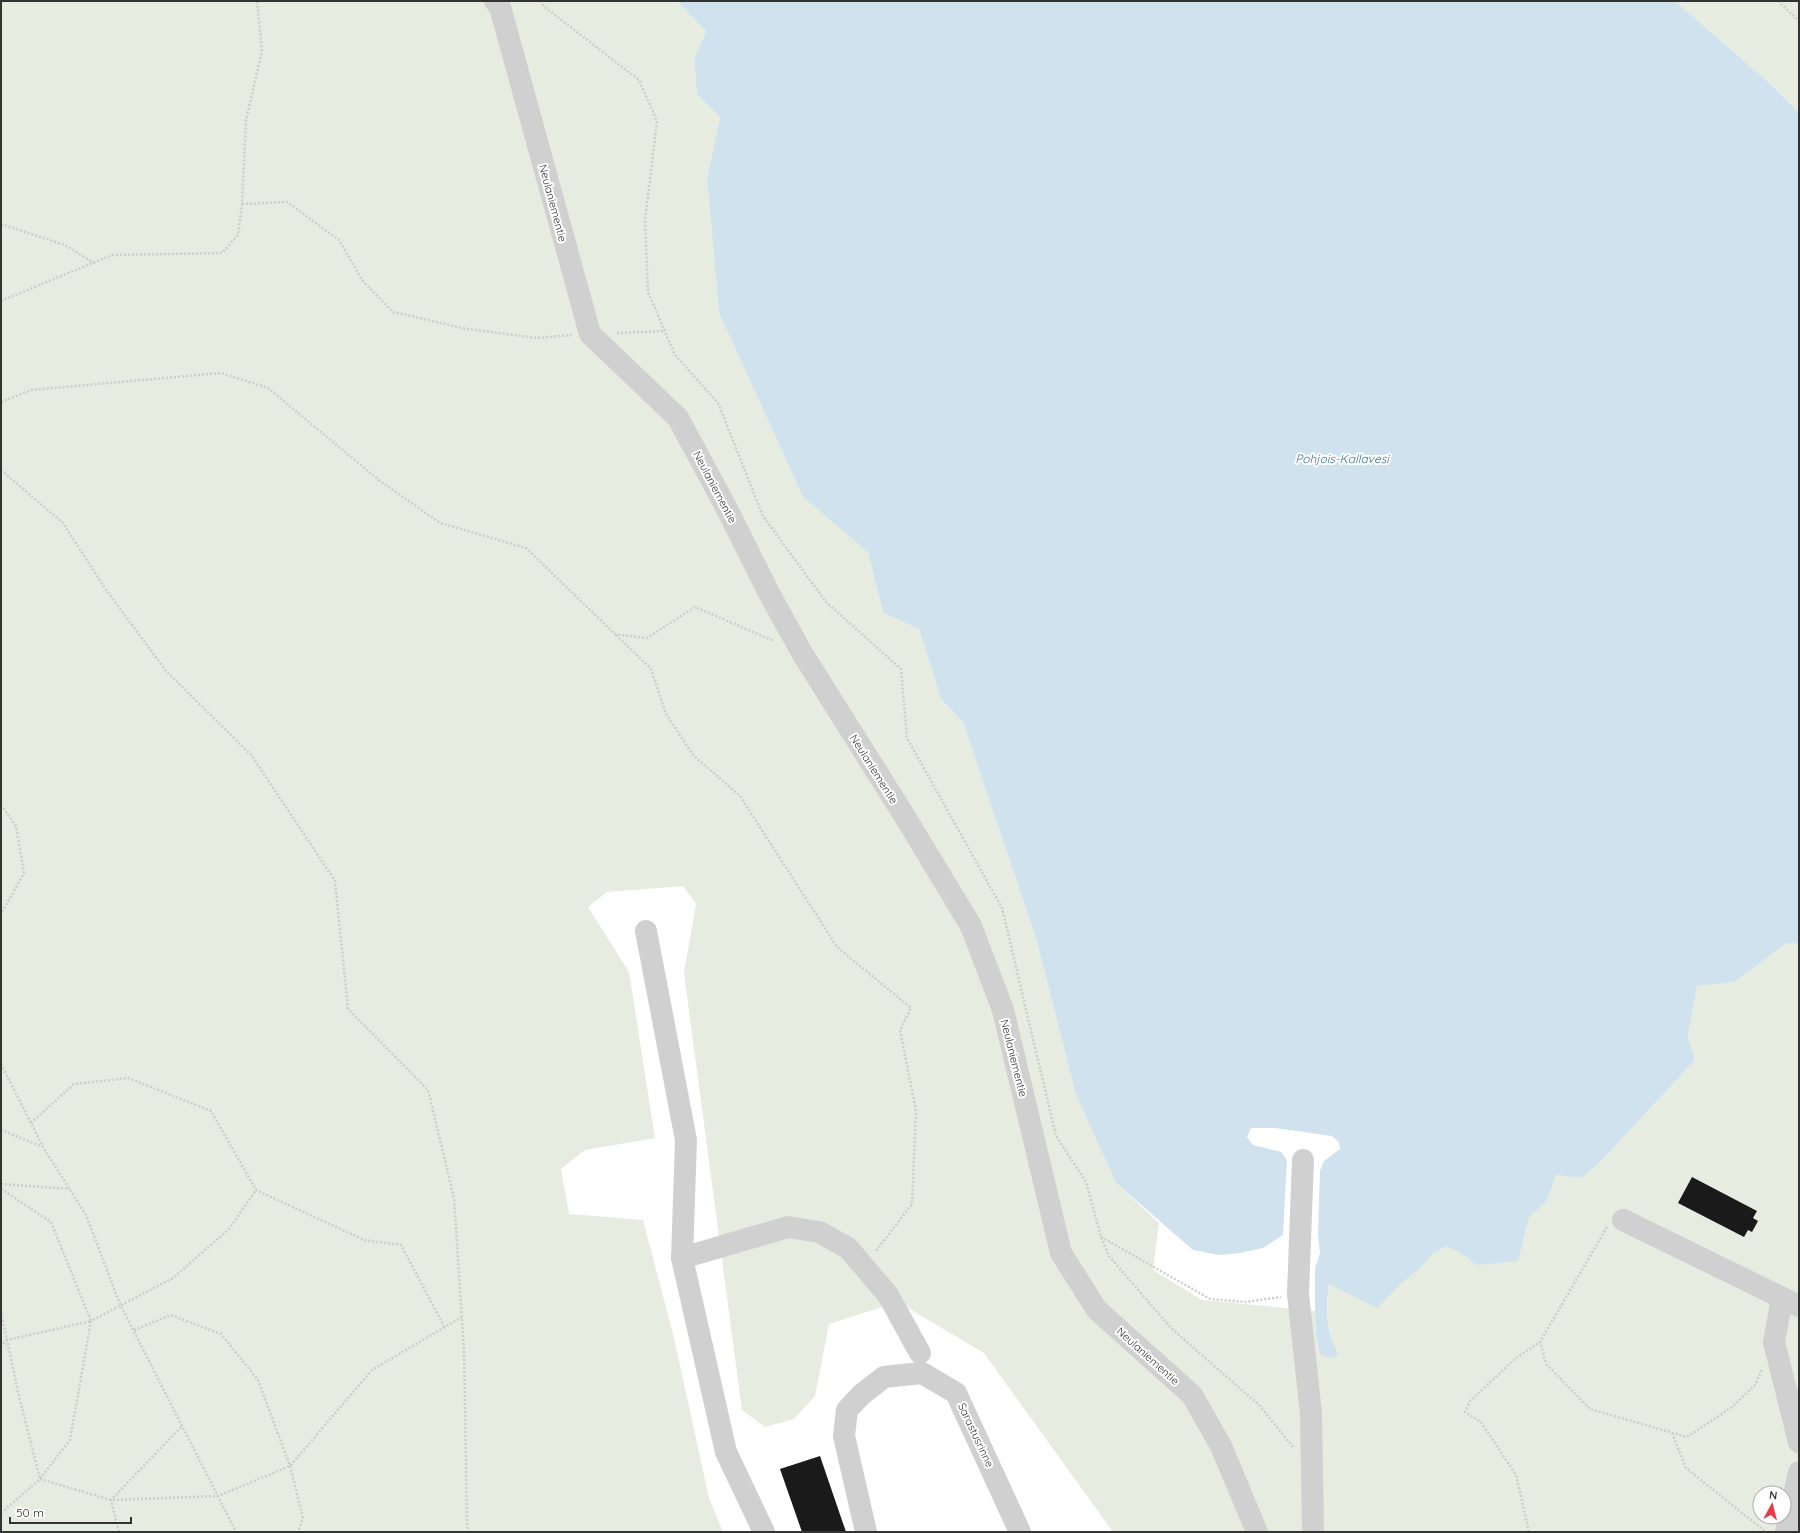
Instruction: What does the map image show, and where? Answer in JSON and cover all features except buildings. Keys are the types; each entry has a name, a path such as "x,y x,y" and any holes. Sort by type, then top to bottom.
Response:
{"street":[{"name":"Neulaniementie","path":"495,1 500,7 590,334 678,418 728,509 770,595 802,653 907,820 970,926 1003,1010 1061,1253 1096,1310 1192,1395 1221,1446 1256,1532"},
{"path":"646,932 686,1140 682,1258 726,1452 764,1532"},
{"path":"1303,1160 1298,1294 1312,1413 1313,1532"},
{"path":"1623,1220 1791,1302 1774,1342 1799,1442"},
{"path":"682,1258 788,1227 819,1232 848,1248 888,1295 920,1353"},
{"name":"Sarastusrinne","path":"866,1532 844,1436 846,1410 861,1395 884,1377 922,1373 956,1393 1020,1532"},
{"path":"1786,1532 1799,1472"}],"path":[{"path":"1,301 112,255 222,253 238,235 242,204 246,120 262,52 257,1"},
{"path":"540,1 546,8 639,80 657,121 645,220 648,292 675,355 718,403 763,516 826,602 901,669 907,738 1002,908 1056,1136 1086,1182 1101,1237 1109,1256 1171,1328 1259,1405 1312,1470"},
{"path":"1778,1 1799,21"},
{"path":"242,204 287,202 339,240 362,280 393,312 466,329 537,338 590,334 665,332"},
{"path":"1,224 65,245 94,263"},
{"path":"1,402 31,390 220,373 268,388 380,481 440,523 526,548 651,670 666,714 693,755 740,796 837,947 912,1008 900,1030 916,1112 912,1204 863,1266"},
{"path":"1,470 63,523 104,587 166,671 252,756 335,881 348,1009 428,1090 454,1198 464,1350 467,1526 469,1532"},
{"path":"615,634 647,638 694,607 802,653"},
{"path":"1,805 16,826 24,873 1,914"},
{"path":"1,1064 43,1147 86,1215 120,1304 236,1532"},
{"path":"31,1123 74,1084 128,1078 211,1111 256,1190 364,1240 401,1245 444,1328"},
{"path":"1,1130 43,1147"},
{"path":"1,1184 70,1189"},
{"path":"1,1189 51,1222 91,1321 70,1440 40,1479 1,1513"},
{"path":"1,1346 7,1340 91,1321 120,1304 173,1278 229,1229 256,1190"},
{"path":"1529,1532 1516,1475 1481,1422 1465,1412 1470,1400 1516,1358 1540,1342 1613,1216 1623,1220"},
{"path":"1101,1237 1210,1299 1245,1302 1298,1294"},
{"path":"1,1312 40,1479"},
{"path":"134,1330 171,1315 221,1334 258,1380 290,1466 303,1518 298,1532"},
{"path":"40,1479 111,1500 218,1496 290,1466 372,1370 462,1317"},
{"path":"1540,1342 1546,1364 1590,1409 1687,1437 1732,1407 1755,1385 1774,1342"},
{"path":"111,1500 182,1426"},
{"path":"1672,1433 1686,1468 1766,1532"},
{"path":"111,1500 119,1532"}],"shaded area":[{"path":"1,1 677,1 706,31 694,60 697,94 720,117 707,178 719,313 803,497 868,551 883,613 919,629 941,699 963,722 1037,942 1076,1095 1116,1183 1159,1223 1153,1270 1202,1300 1315,1311 1316,1334 1338,1353 1330,1337 1328,1328 1327,1311 1329,1284 1547,1201 1556,1175 1582,1178 1602,1160 1695,1060 1688,1035 1697,985 1734,982 1787,943 1799,944 1799,1532 1113,1532 984,1353 898,1302 829,1324 815,1396 794,1419 765,1427 742,1410 684,973 696,904 683,886 607,892 588,907 629,972 655,1138 585,1150 561,1169 569,1214 643,1220 674,1338 709,1498 723,1532 1,1532"},
{"path":"1675,1 1799,1 1799,112 1767,81"}],"water":[{"name":"Pohjois-Kallavesi","path":"677,1 1675,1 1767,81 1799,112 1799,944 1787,943 1734,982 1697,986 1688,1035 1695,1060 1602,1160 1582,1178 1556,1175 1547,1201 1529,1217 1518,1261 1477,1265 1461,1253 1446,1246 1433,1253 1419,1269 1400,1284 1377,1308 1329,1284 1327,1311 1329,1328 1338,1353 1335,1357 1327,1358 1320,1354 1316,1334 1315,1268 1320,1253 1318,1235 1320,1171 1324,1161 1340,1149 1339,1142 1332,1136 1275,1128 1251,1128 1247,1137 1253,1145 1281,1152 1287,1160 1283,1235 1263,1248 1240,1253 1219,1255 1193,1250 1116,1183 1076,1095 1037,942 963,722 941,699 919,629 883,613 868,552 803,497 719,313 707,178 720,117 697,94 694,60 706,31"}]}
